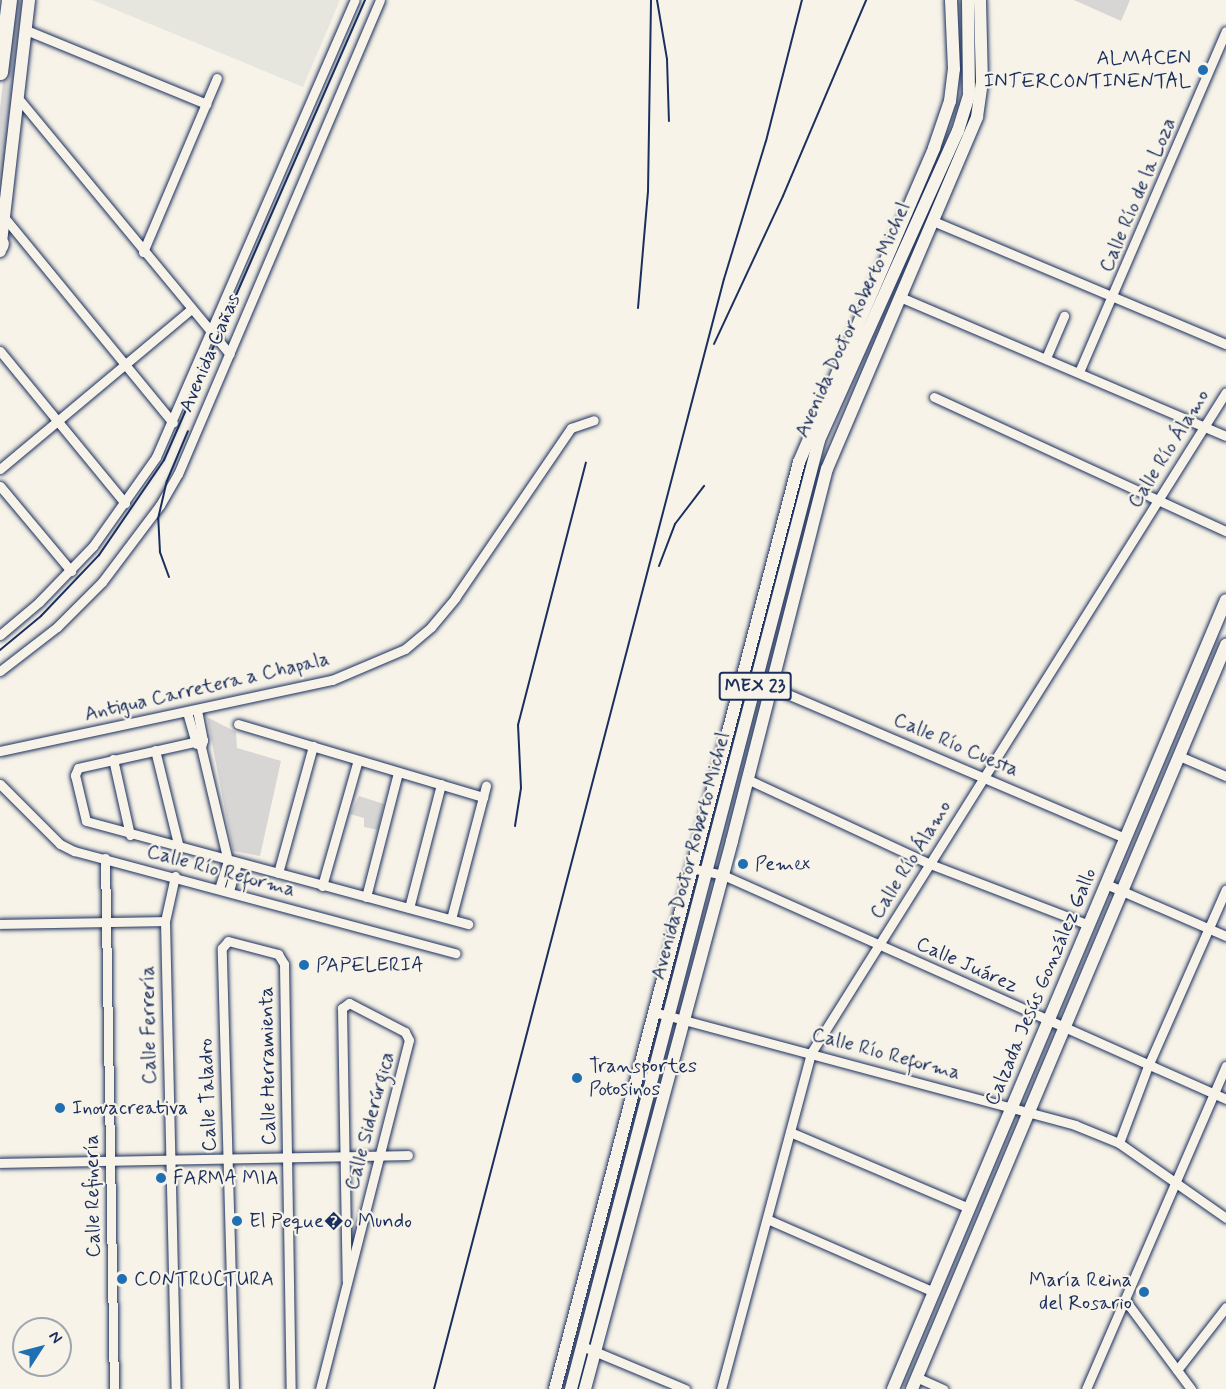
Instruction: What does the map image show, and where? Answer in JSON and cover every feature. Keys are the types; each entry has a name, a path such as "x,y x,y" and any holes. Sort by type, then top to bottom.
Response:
{"highway":[{"path":"0,72 9,0"}],"main road":[{"path":"0,247 29,0"},
{"name":"Avenida Doctor Roberto Michel","path":"555,1389 799,462 950,101 954,69 951,0"},
{"name":"Avenida Doctor Roberto Michel","path":"585,1389 588,1349 669,1016 819,440 958,131 969,95 972,59 968,0"},
{"name":"Avenida Doctor Roberto Michel","path":"571,1389 588,1349 684,1020 827,469 977,117 983,74 980,0"},
{"path":"893,241 906,247"},
{"path":"856,358 871,365"},
{"name":"Calzada Jesús González Gallo","path":"893,1389 1226,600"},
{"name":"Calzada Jesús González Gallo","path":"914,1383 1226,645"},
{"path":"741,679 756,683"},
{"path":"731,778 742,798"}],"street":[{"name":"Avenida Cañas","path":"0,635 71,571 125,503 173,423 355,0"},
{"name":"Avenida Cañas","path":"0,671 57,627 122,558 178,474 380,0"},
{"path":"26,30 206,104"},
{"name":"Calle Río de la Loza","path":"1079,372 1114,297 1226,31"},
{"path":"143,252 217,78"},
{"path":"18,98 190,310 230,354"},
{"path":"4,218 173,423"},
{"path":"933,221 1226,344"},
{"path":"900,297 1226,436"},
{"path":"0,469 190,310"},
{"path":"1046,358 1064,316"},
{"path":"0,351 125,503"},
{"name":"Calle Río Álamo","path":"721,1389 811,1053 1226,392"},
{"path":"934,397 1226,531"},
{"name":"Antigua Carretera a Chapala","path":"0,751 332,680 405,649 420,638 455,598 571,428 594,420"},
{"path":"0,486 71,571"},
{"name":"Calle Río Cuesta","path":"771,687 1125,838"},
{"path":"192,711 232,862 224,889"},
{"path":"238,724 483,797"},
{"path":"199,743 155,750 78,768 77,785 88,824 468,924"},
{"path":"278,873 313,746"},
{"path":"155,750 179,848"},
{"path":"1179,756 1226,776"},
{"path":"113,759 130,835"},
{"path":"322,885 358,760"},
{"path":"366,897 398,772"},
{"path":"747,779 930,864 1089,925"},
{"name":"Calle Río Reforma","path":"0,784 65,848 456,952"},
{"path":"409,908 441,784"},
{"path":"451,920 486,786"},
{"name":"Calle Refinería","path":"105,858 114,1389"},
{"name":"Calle Juárez","path":"691,868 723,874 1048,1022 1226,1099"},
{"name":"Calle Ferrería","path":"175,876 165,921 176,1389"},
{"path":"1106,884 1226,936"},
{"path":"1119,1143 1148,1066 1226,889"},
{"path":"0,924 165,921"},
{"name":"Calle Taladro","path":"234,1389 223,943 278,954 282,959"},
{"name":"Calle Herramienta","path":"282,959 288,1157 291,1389"},
{"name":"Calle Siderúrgica","path":"320,1389 409,1037 352,1004 342,1008 342,1155"},
{"name":"Calle Río Reforma","path":"654,1012 1012,1106 1119,1143 1178,1182 1226,1218"},
{"path":"1086,1389 1178,1182 1226,1066"},
{"path":"790,1132 969,1208"},
{"path":"342,1155 346,1281"},
{"path":"0,1163 408,1155"},
{"path":"766,1219 934,1292"},
{"path":"1125,1300 1191,1389"},
{"path":"1177,1370 1226,1307"},
{"path":"588,1349 685,1389"},
{"path":"914,1383 943,1389"}],"shaded area":[{"path":"13,0 22,0 0,204 0,108"},
{"path":"92,0 340,0 303,87"},
{"path":"1074,0 1130,0 1121,21"},
{"path":"207,717 236,732 237,748 281,761 260,856 233,851"},
{"path":"359,796 384,804 378,830 364,827 364,818 350,814"}],"railway":[{"path":"0,650 41,616 99,555 164,460 365,0"},
{"path":"638,308 648,192 651,0"},
{"path":"657,0 667,59 669,121"},
{"path":"434,1389 724,279 766,141 802,0"},
{"path":"714,344 783,196 866,0"},
{"path":"169,577 160,552 158,519 167,481 188,431"},
{"path":"515,826 521,788 518,725 586,463"},
{"path":"659,566 675,524 704,486"}],"place":[{"name":"ALMACEN INTERCONTINENTAL","path":"1203,70"},
{"name":"Pemex","path":"743,864"},
{"name":"PAPELERIA","path":"304,965"},
{"name":"Transportes Potosinos","path":"577,1078"},
{"name":"Inovacreativa","path":"60,1108"},
{"name":"FARMA MIA","path":"161,1178"},
{"name":"El Peque�o Mundo","path":"237,1221"},
{"name":"CONTRUCTURA","path":"122,1279"},
{"name":"María Reina del Rosario","path":"1144,1292"}]}
